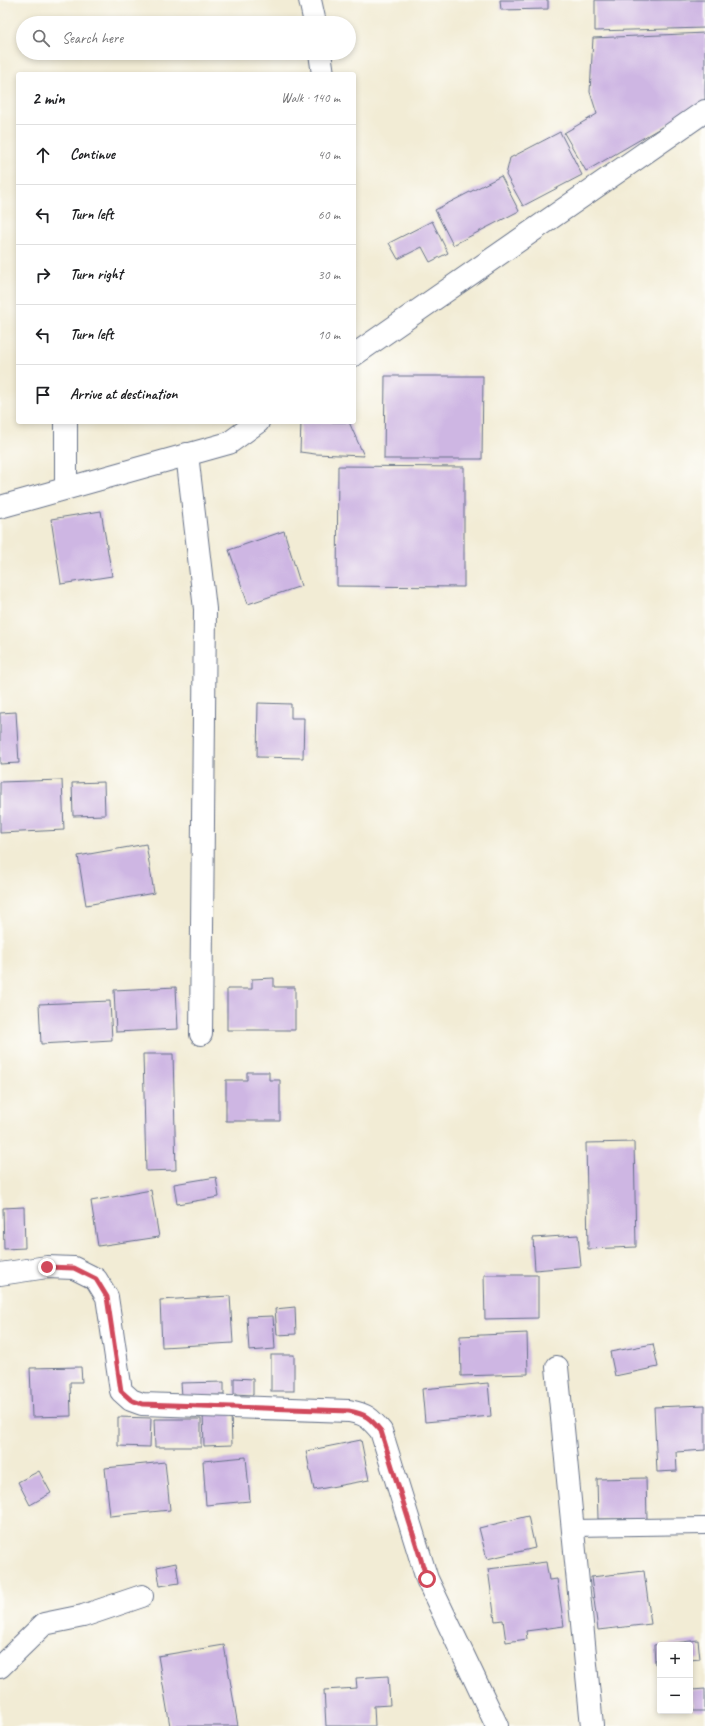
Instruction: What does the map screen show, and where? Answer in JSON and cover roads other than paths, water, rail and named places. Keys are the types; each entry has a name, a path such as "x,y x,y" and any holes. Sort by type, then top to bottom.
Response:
{"street":[{"path":"310,0 313,16"},
{"path":"321,60 323,72"},
{"path":"356,354 705,112"},
{"path":"66,424 66,488"},
{"path":"0,507 228,443 255,424"},
{"path":"187,454 205,609 201,1034"},
{"path":"0,1274 47,1267 74,1268 96,1279 107,1297 121,1391 131,1400 142,1404 349,1411 364,1414 372,1420 381,1431 427,1579 497,1726"},
{"path":"557,1367 592,1726"},
{"path":"0,1667 44,1624 83,1616 142,1596"}],"lane":[{"path":"572,1528 705,1526"}]}
